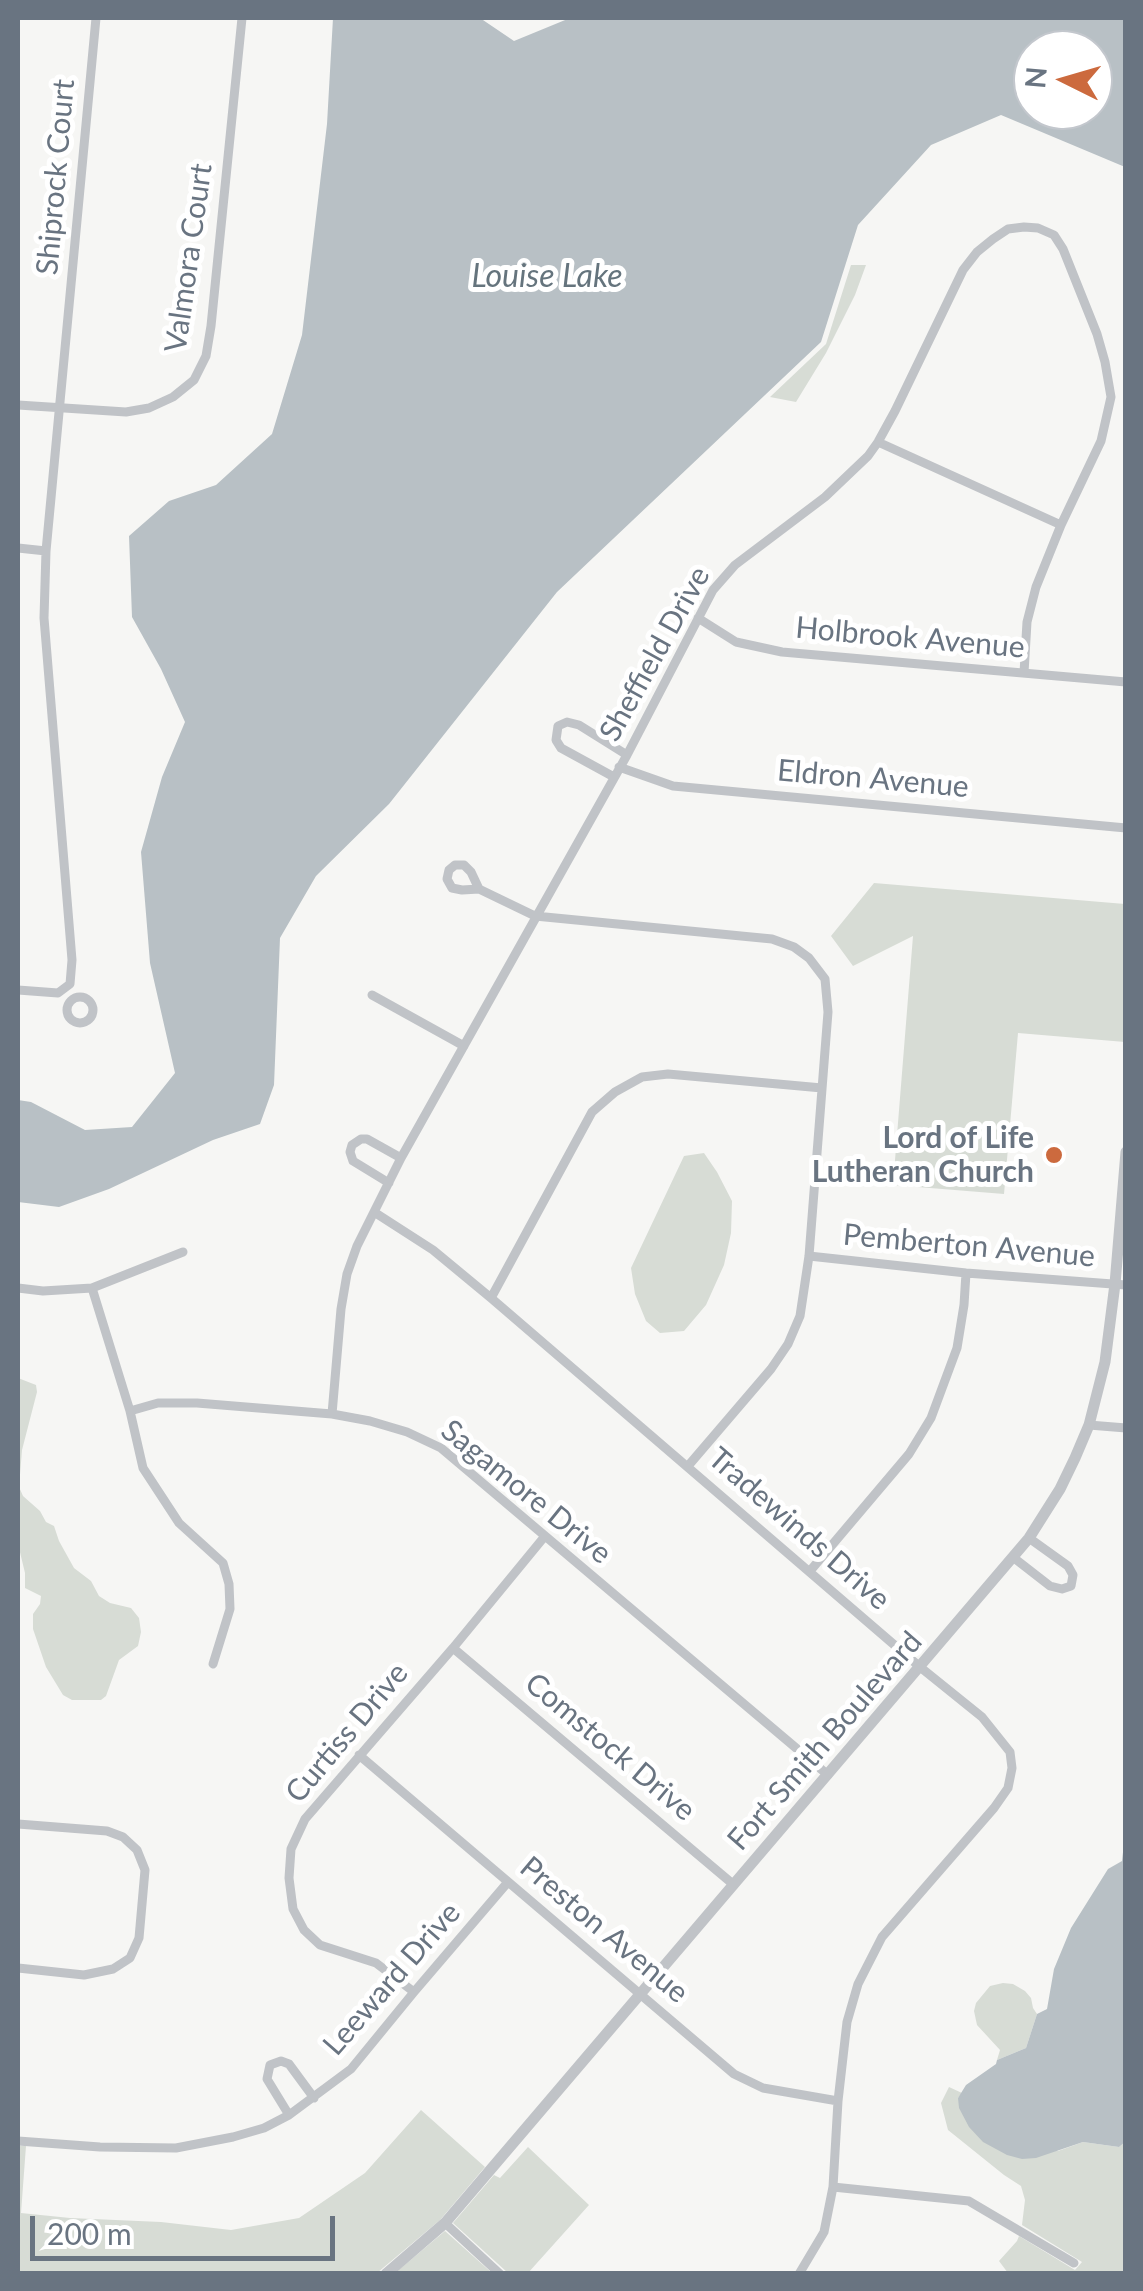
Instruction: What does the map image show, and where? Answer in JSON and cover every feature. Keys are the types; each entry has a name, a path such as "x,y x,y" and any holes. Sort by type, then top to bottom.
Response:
{"street":[{"name":"Shiprock Court","path":"61,991 70,984 72,960 44,618 46,552 96,18"},
{"name":"Valmora Court","path":"18,405 126,412 149,408 174,396 194,380 206,356 242,18"},
{"name":"Sheffield Drive","path":"332,1414 347,1274 374,1212 714,590 735,565 825,497 868,456 963,270 977,252 1008,229 1038,228 1054,235 1063,249 1098,334 1111,398 1101,440 1060,525 1036,588 1027,622 1024,673"},
{"path":"1111,398 1126,400"},
{"path":"878,442 1060,525"},
{"path":"18,548 46,552"},
{"name":"Holbrook Avenue","path":"698,618 736,642 782,652 1126,682"},
{"path":"614,777 561,748 556,740 558,726 568,722 579,726 627,755"},
{"name":"Eldron Avenue","path":"620,767 673,786 1126,828"},
{"path":"479,888 535,916 772,939 794,946 809,958 824,980 828,1012 809,1256 800,1316 771,1369 688,1466"},
{"path":"18,990 61,991 72,1000"},
{"path":"372,995 464,1046"},
{"path":"491,1298 592,1112 615,1092 642,1077 668,1074 822,1088"},
{"path":"388,1182 353,1161 352,1145 367,1140 401,1158"},
{"name":"Fort Smith Boulevard","path":"386,2274 445,2224 1029,1538 1060,1489 1089,1425 1105,1362 1120,1284 1126,1152"},
{"name":"Tradewinds Drive","path":"374,1212 433,1250 491,1298 982,1717 1010,1752 1008,1788 882,1938 858,1984 847,2022 833,2187 824,2232 799,2274"},
{"path":"18,1288 43,1292 92,1288 182,1252"},
{"name":"Pemberton Avenue","path":"809,1256 1120,1284"},
{"path":"810,1571 909,1454 931,1418 957,1348 966,1273"},
{"path":"92,1288 130,1411 143,1468 179,1523 223,1563 230,1609 212,1664"},
{"name":"Sagamore Drive","path":"130,1411 158,1403 198,1403 332,1414 406,1432 441,1448 828,1775"},
{"path":"1089,1425 1126,1428"},
{"name":"Curtiss Drive","path":"414,1992 376,1963 320,1945 304,1930 293,1909 291,1849 306,1819 545,1536"},
{"path":"1014,1558 1050,1586 1071,1586 1073,1575 1068,1566 1029,1538"},
{"name":"Comstock Drive","path":"453,1648 734,1885"},
{"name":"Preston Avenue","path":"359,1755 734,2074 763,2088 838,2101"},
{"path":"18,1824 124,1836 137,1850 145,1870 139,1938 130,1958 113,1969 84,1974 18,1968"},
{"name":"Leeward Drive","path":"18,2141 176,2148 264,2128 289,2115 351,2070 508,1882"},
{"path":"289,2115 267,2079 270,2065 281,2061 289,2064 314,2098"},
{"path":"833,2187 974,2202 1074,2263"},
{"path":"445,2224 500,2274"}],"shaded area":[{"path":"851,265 866,265 826,353 796,402 770,397 826,344"},
{"path":"874,883 1125,904 1125,1042 1018,1033 1004,1194 893,1185 913,936 853,966 831,936"},
{"path":"704,1153 732,1201 724,1265 706,1305 684,1331 660,1333 646,1321 635,1294 631,1268 684,1156"},
{"path":"18,1378 36,1385 37,1392 22,1450 19,1487 23,1496 54,1526 74,1568 91,1581 99,1596 131,1608 139,1618 138,1646 119,1660 101,1700 72,1700 63,1695 46,1667 33,1629 33,1614 41,1596 25,1588 18,1544"},
{"path":"1003,1983 1025,1991 1037,2014 1026,2048 997,2060 1000,2050 977,2025 974,2011 990,1986"},
{"path":"949,2087 962,2093 958,2098 1058,2151 1083,2142 1119,2147 1125,2142 1125,2273 1008,2273 999,2261 1019,2236 1075,2270 1082,2262 1022,2225 1025,2200 1021,2186 948,2130 941,2103"},
{"path":"421,2110 485,2167 440,2220 377,2273 18,2274 18,2146 26,2146 21,2213 231,2230 299,2218 365,2173"},
{"path":"528,2147 589,2205 528,2273 508,2273 453,2223 494,2175 500,2178"},
{"path":"445,2231 492,2273 394,2274"}],"water":[{"name":"Louise Lake","path":"333,18 480,18 514,41 570,18 1125,18 1125,167 1037,130 1113,130 1113,30 1013,30 1013,120 1001,115 931,145 858,225 821,342 557,592 389,804 316,876 280,938 274,1085 260,1124 213,1140 109,1189 59,1207 18,1202 18,1100 31,1102 85,1130 132,1127 175,1073 150,963 141,852 162,777 185,722 132,617 129,536 169,501 216,485 272,434 302,335 327,124"},
{"path":"1125,1834 1125,2142 1119,2147 1083,2142 1036,2158 1007,2155 983,2142 969,2127 958,2098 966,2085 997,2060 1026,2048 1037,2014 1047,2009 1054,1969 1071,1928 1108,1869 1122,1861"}],"place":[{"name":"Lord of Life Lutheran Church","path":"1054,1155"}]}
